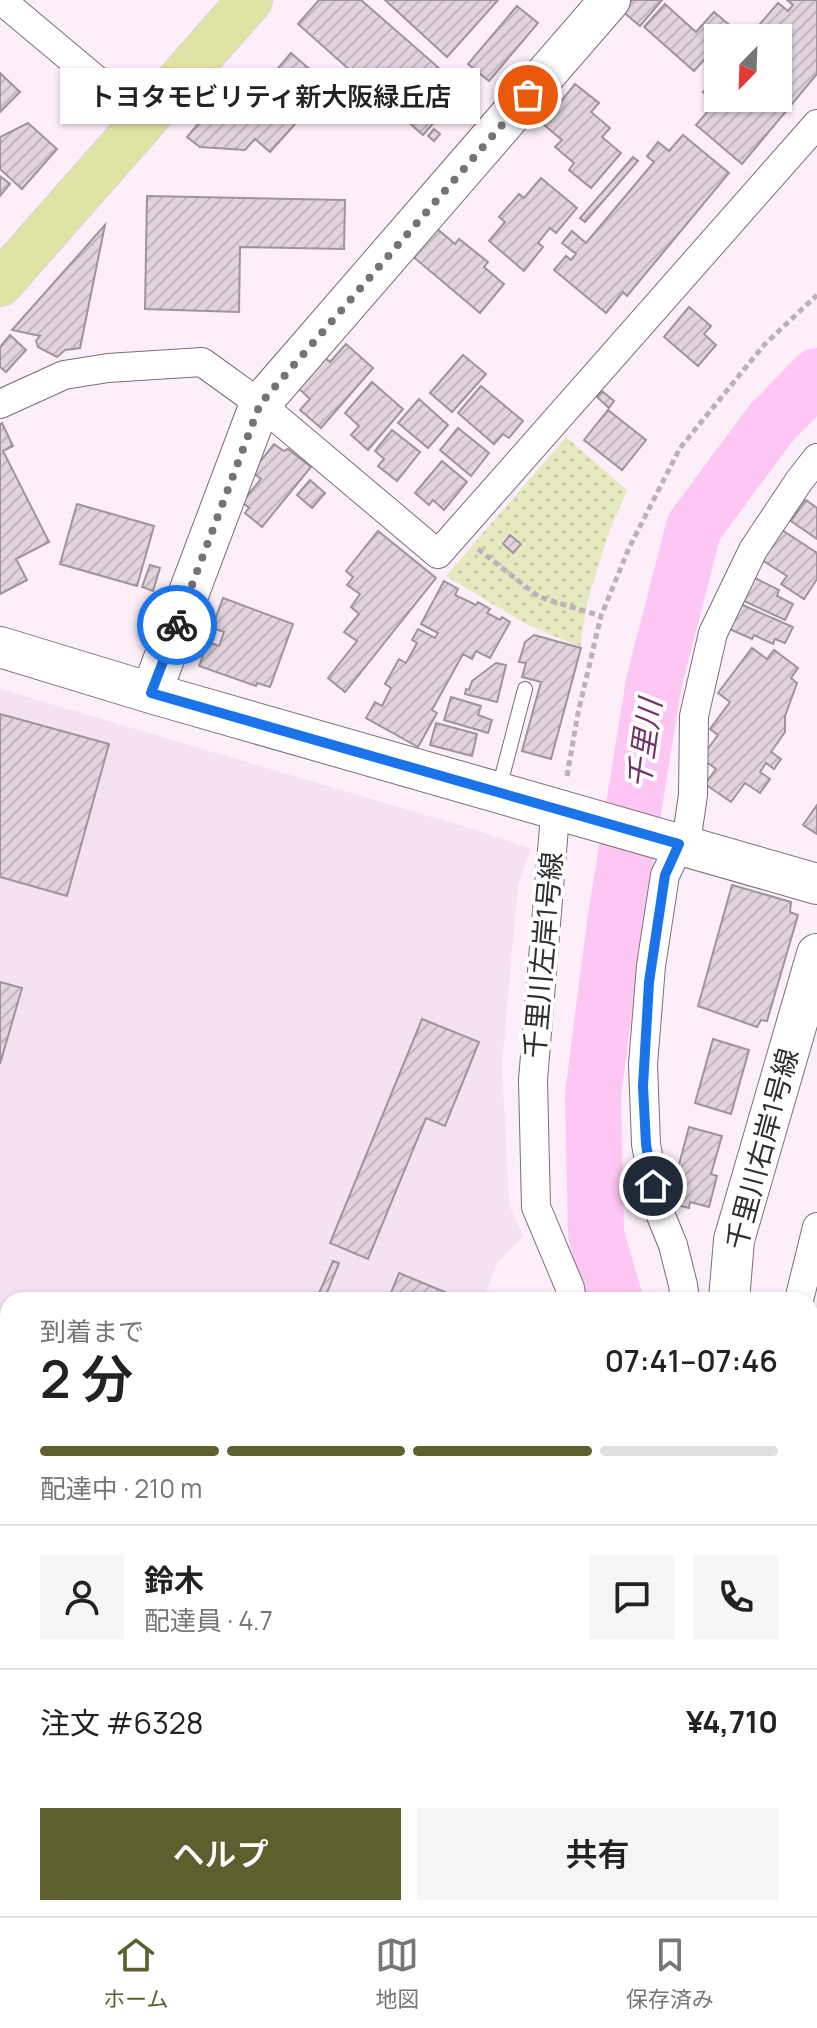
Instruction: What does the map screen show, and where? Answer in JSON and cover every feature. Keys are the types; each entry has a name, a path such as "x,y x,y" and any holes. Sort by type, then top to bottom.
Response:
{"main road":[{"path":"0,284 250,0"}],"street":[{"path":"1,0 143,119"},
{"path":"151,693 260,404 610,0"},
{"path":"0,404 64,375 108,368 202,362 260,404 438,554 817,124"},
{"path":"684,1292 673,1245 657,1206 653,1186 646,1144 643,1086 651,966 665,875 672,842 688,829 693,795 694,716 713,633 753,550 817,458"},
{"path":"0,647 817,884"},
{"name":"千里川左岸1号線","path":"565,811 554,827 533,1080 536,1207 571,1292"},
{"name":"千里川右岸1号線","path":"730,1292 734,1240 817,954"},
{"path":"803,1292 812,1272 817,1227"}],"lane":[{"path":"498,792 525,689"}],"path":[{"path":"565,811 565,788 578,713 601,616 629,548 680,448 764,345 817,295"},
{"path":"457,532 539,597 601,616"}],"shaded area":[{"path":"0,689 531,849 518,885 502,1063 509,1205 523,1236 498,1263 485,1292 0,1292"}],"green space":[{"path":"566,437 627,490 609,532 587,603 580,647 526,624 446,576"}],"building":[{"path":"319,0 361,0 463,89 423,135 298,24"},
{"path":"385,0 498,0 447,57"},
{"path":"632,0 662,0 640,26 622,11"},
{"path":"787,0 817,0 817,74 792,104 792,24 760,24 778,3 788,11 793,5"},
{"path":"665,4 696,32 714,12 728,24 704,24 704,60 694,71 644,27"},
{"path":"517,6 538,23 489,81 468,64"},
{"path":"291,53 329,86 270,152 255,139 245,150 200,147 187,137 215,104 229,115 237,116"},
{"path":"0,73 20,92 0,112"},
{"path":"575,84 599,103 591,112 610,128 602,137 621,153 591,188 569,170 574,163 555,147 562,140 543,124"},
{"path":"707,112 785,112 742,164 696,125"},
{"path":"28,123 57,149 22,189 0,169 0,137"},
{"path":"434,129 440,134 434,141 428,136"},
{"path":"683,135 729,173 627,296 623,292 606,313 554,270 566,256 571,260 576,254 562,243 572,231 586,243 654,162 647,156 658,142 669,151"},
{"path":"633,157 638,161 585,222 580,218"},
{"path":"0,176 10,184 0,196"},
{"path":"541,178 577,208 556,233 550,228 538,243 543,247 524,271 489,241 505,222 499,217 519,194 524,198"},
{"path":"147,196 345,200 344,249 240,247 239,312 145,309"},
{"path":"105,225 80,348 65,350 57,357 38,347 36,341 40,336 12,330"},
{"path":"435,227 455,244 459,239 488,262 484,267 504,284 480,313 411,255"},
{"path":"689,307 711,326 704,334 716,345 698,366 664,337"},
{"path":"10,335 26,350 6,372 0,367 0,347"},
{"path":"346,344 373,368 321,428 300,410 310,399 297,387 323,356 330,362"},
{"path":"463,355 486,374 452,412 430,393"},
{"path":"372,382 403,409 368,450 351,435 359,426 345,413"},
{"path":"481,386 523,421 509,438 503,434 494,444 458,413"},
{"path":"602,391 614,401 609,408 597,397"},
{"path":"419,399 448,425 428,448 398,423"},
{"path":"608,410 646,440 622,470 584,440"},
{"path":"2,423 13,446 3,451 49,542 16,559 27,580 0,594 0,425"},
{"path":"458,428 489,453 471,476 440,450"},
{"path":"392,430 420,452 397,481 378,466 384,459 375,451"},
{"path":"274,444 284,451 288,449 311,467 262,527 245,513 249,508 242,502 261,479 252,472"},
{"path":"442,461 467,482 444,510 433,500 429,505 415,493"},
{"path":"310,480 325,493 312,508 297,495"},
{"path":"806,500 817,508 817,539 791,521"},
{"path":"77,504 154,526 137,586 60,564"},
{"path":"782,530 817,553 817,579 804,599 781,584 787,576 762,560"},
{"path":"378,531 436,578 345,692 328,678 357,641 344,632 359,614 351,607 360,594 347,585 353,577 346,571"},
{"path":"510,535 521,544 513,553 503,544"},
{"path":"150,565 160,568 153,591 142,587"},
{"path":"753,577 779,590 777,596 793,604 785,620 742,600"},
{"path":"444,581 458,589 455,595 476,605 478,602 490,609 487,613 510,622 490,658 476,651 472,659 463,654 432,710 437,713 418,747 366,718 375,702 382,706 391,688 385,684 399,659 406,663 417,643 412,640 418,629 435,638 438,633 421,624"},
{"path":"223,598 293,624 270,687 257,683 256,686 199,666 208,642 219,646 224,632 212,628"},
{"path":"738,603 793,627 785,643 775,639 773,644 754,635 752,639 727,628"},
{"path":"534,635 581,648 551,759 522,751 541,682 522,677 526,663 519,662 525,642"},
{"path":"752,648 767,659 774,650 798,668 791,678 797,683 785,716 785,732 771,752 781,759 774,769 766,763 760,772 770,779 760,793 745,783 731,802 705,784 716,769 701,758 718,735 710,729 730,702 718,693"},
{"path":"496,663 506,665 497,702 465,694 472,681"},
{"path":"451,697 481,706 478,715 492,720 488,733 444,720"},
{"path":"0,714 109,744 67,896 0,877"},
{"path":"436,723 477,734 472,756 430,745"},
{"path":"817,805 817,834 803,825"},
{"path":"732,885 791,902 790,912 798,915 767,1021 761,1020 757,1027 698,1006"},
{"path":"0,982 22,988 0,1064"},
{"path":"422,1019 479,1042 445,1126 426,1118 368,1259 330,1243"},
{"path":"713,1039 749,1050 731,1114 695,1103"},
{"path":"689,1127 722,1136 711,1174 717,1176 709,1207 690,1202 689,1208 673,1204 677,1188 673,1187"},
{"path":"333,1261 339,1263 327,1292 319,1292"},
{"path":"399,1273 445,1292 391,1292"}],"waterway":[{"name":"千里川","path":"613,1292 596,1234 593,1095 615,923 654,682 694,527 772,422 817,376"}],"way so far":[{"path":"177,625 260,404 528,95"}],"place":[{"name":"トヨタモビリティ新大阪緑丘店","path":"528,95"}],"route":[{"path":"177,625 151,693 679,844 665,875 649,982 643,1086 646,1144 653,1186"}]}
